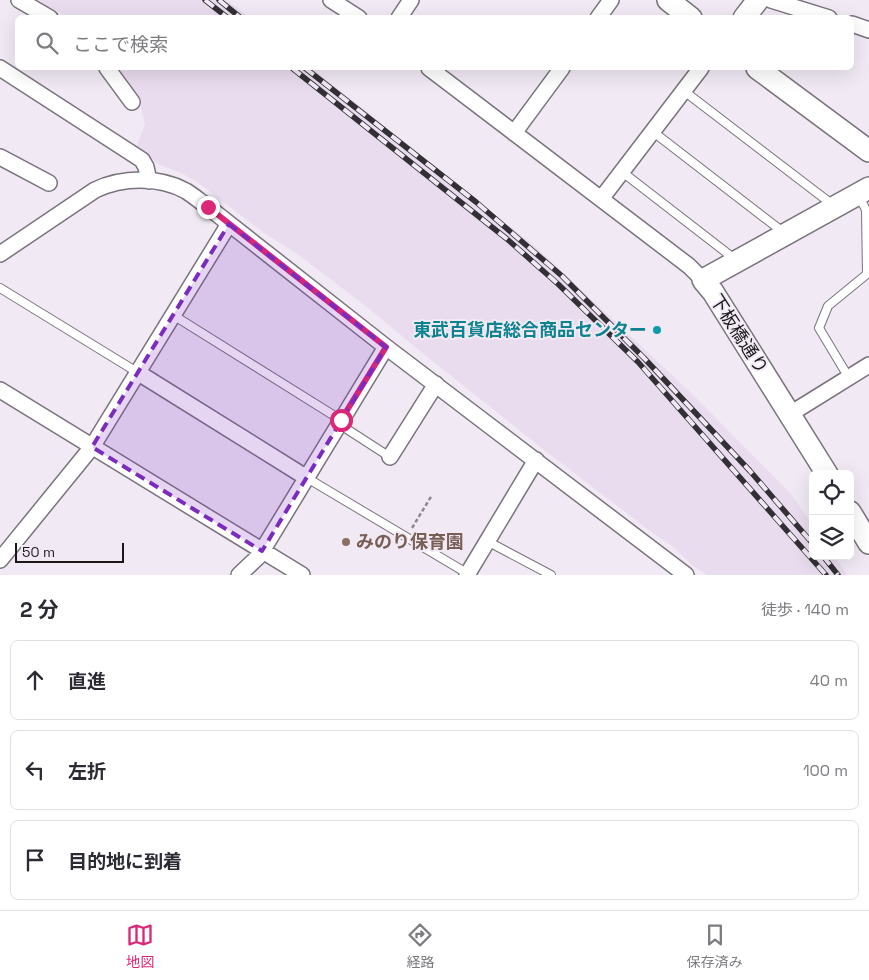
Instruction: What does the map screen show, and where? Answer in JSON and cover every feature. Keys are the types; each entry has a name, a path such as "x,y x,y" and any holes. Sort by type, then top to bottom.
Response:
{"street":[{"path":"19,0 45,15"},
{"path":"331,0 354,15"},
{"path":"401,15 411,0"},
{"path":"600,15 611,0"},
{"path":"668,0 687,15"},
{"path":"746,15 758,0"},
{"path":"771,0 819,15"},
{"path":"854,25 869,30"},
{"path":"0,68 142,160 146,167 149,181"},
{"path":"108,70 132,102"},
{"path":"432,70 689,266 704,280"},
{"path":"514,133 561,70"},
{"path":"601,199 699,70"},
{"path":"760,70 869,151"},
{"path":"0,157 50,183"},
{"path":"0,254 101,187 121,181 149,181 185,191 386,347 536,460 668,570 686,575"},
{"name":"下板橋通り","path":"825,470 704,280 863,191"},
{"path":"0,560 92,447 229,224"},
{"path":"239,575 262,551 386,347"},
{"path":"790,414 869,365"},
{"path":"137,372 307,478"},
{"path":"390,457 436,384"},
{"path":"0,390 302,575"},
{"path":"468,574 536,460"},
{"path":"852,515 869,543"}],"lane":[{"path":"684,90 835,207"},
{"path":"652,130 786,234"},
{"path":"621,171 738,261"},
{"path":"849,378 819,328 828,306 867,274 866,210 863,191"},
{"path":"0,288 137,372"},
{"path":"173,315 340,422 390,457"},
{"path":"307,478 468,574"},
{"path":"487,541 551,575"}],"path":[{"path":"406,537 432,495"}],"highlighted area":[{"path":"229,224 386,347 262,551 92,447"}],"shaded area":[{"path":"38,0 227,0 246,15 64,15"},
{"path":"119,70 314,70 537,248 692,394 791,494 809,520 809,560 837,560 847,575 707,575 694,567 672,546 544,450 368,308 299,255 264,233 196,181 160,165 136,148 145,124 137,95"}],"railway":[{"path":"205,0 224,15"},
{"path":"219,0 237,15"},
{"path":"295,70 507,239 558,284 638,362 826,575"},
{"path":"308,70 476,202 562,276 644,358 750,471 809,539"},
{"path":"826,560 838,575"}],"place":[{"name":"東武百貨店総合商品センター","path":"657,330"},
{"name":"みのり保育園","path":"346,542"}],"route":[{"path":"208,207 386,347 341,420"}]}
